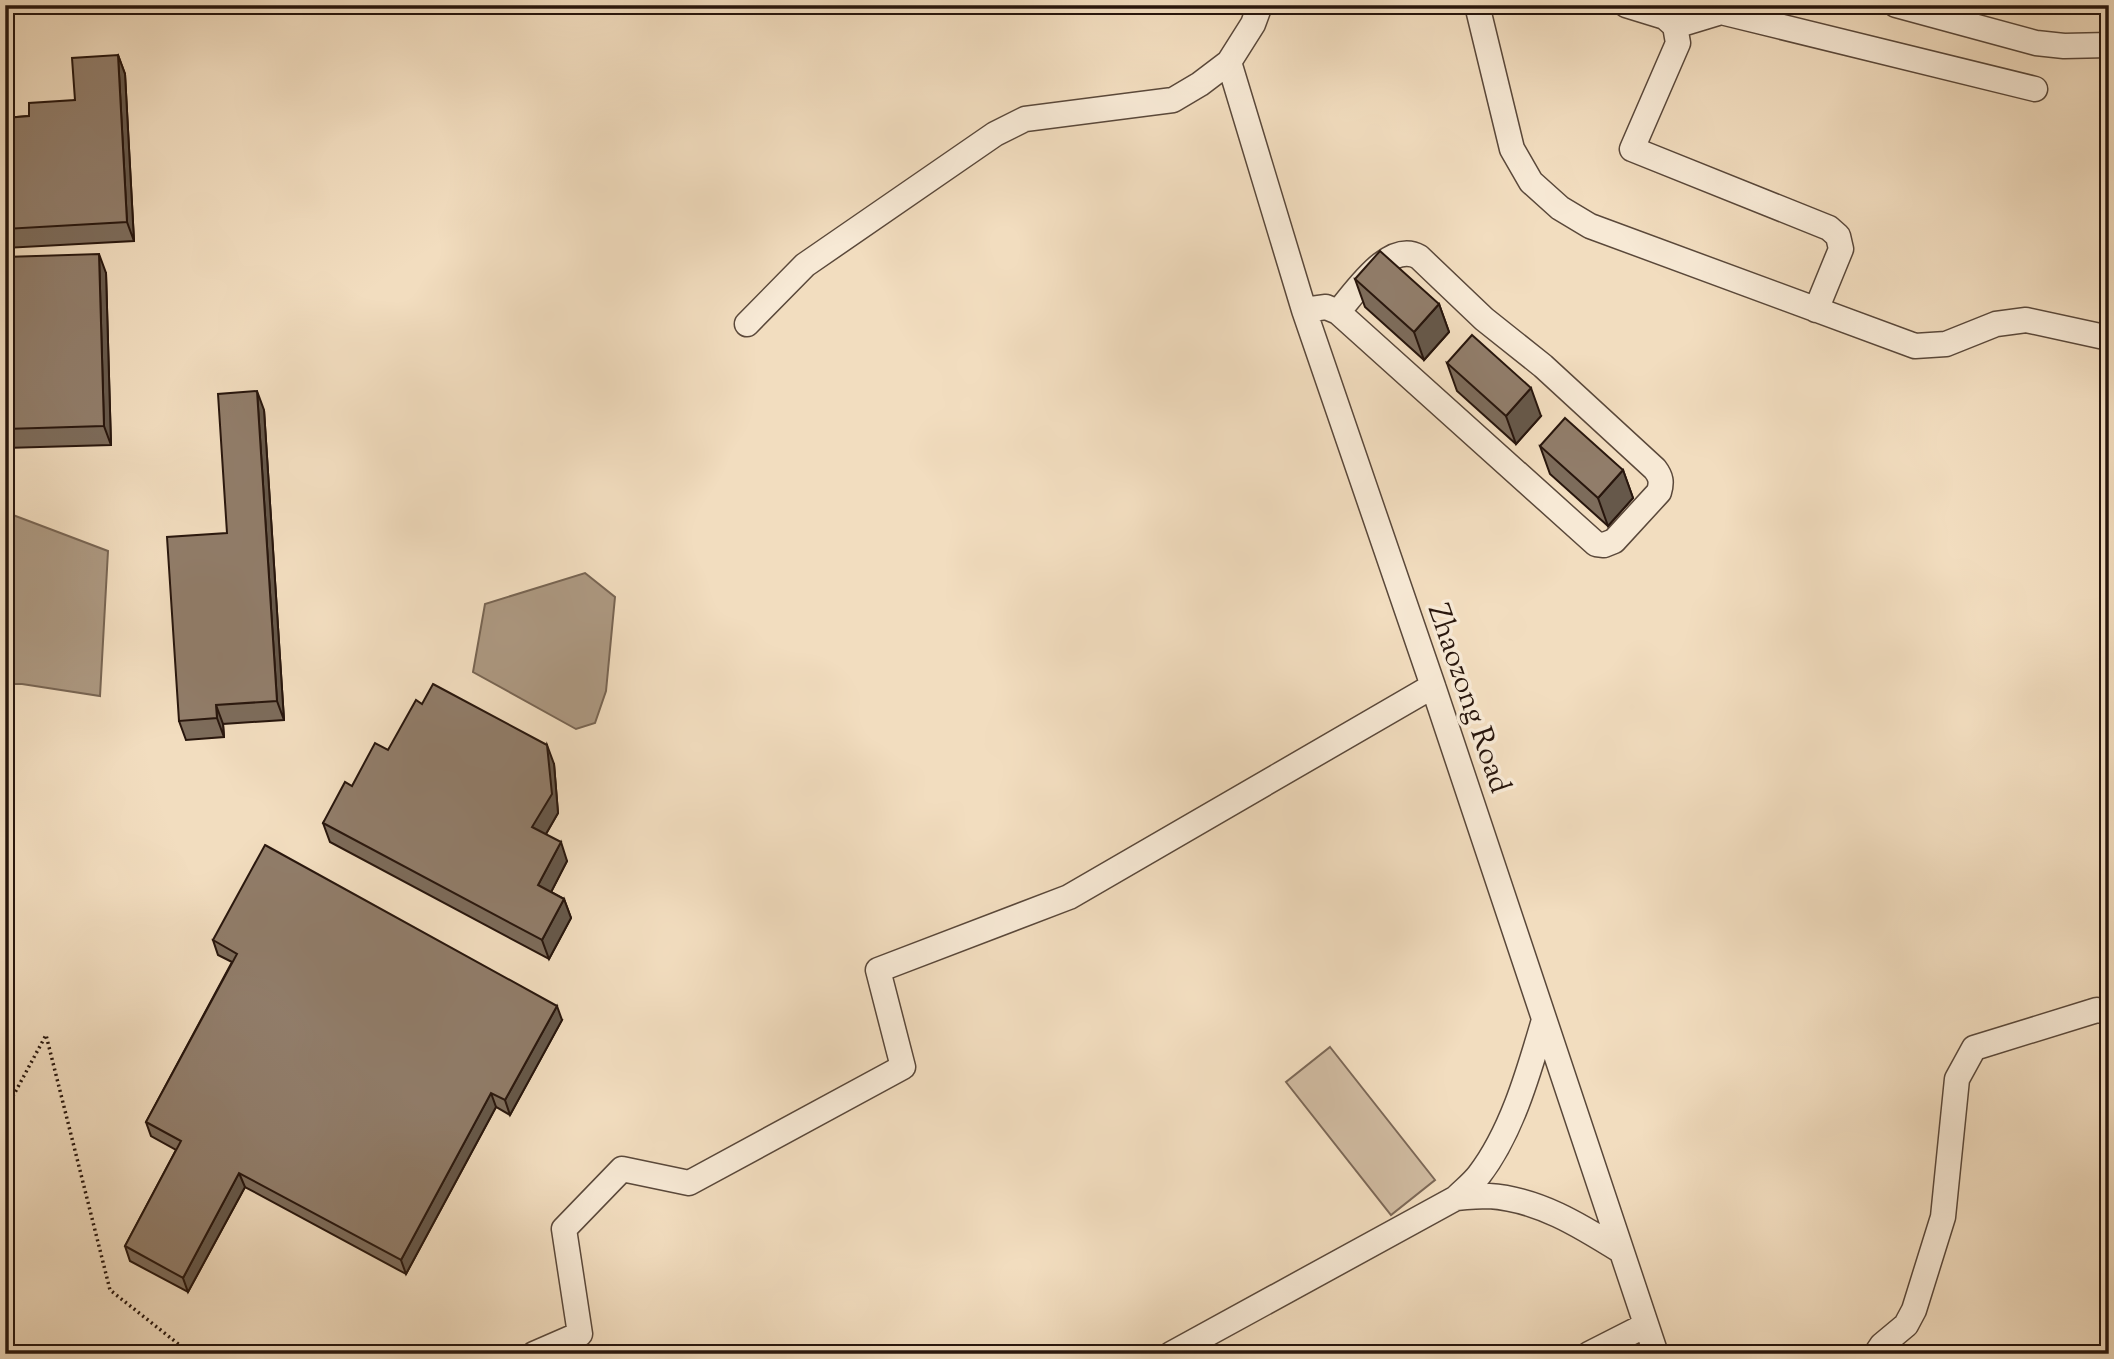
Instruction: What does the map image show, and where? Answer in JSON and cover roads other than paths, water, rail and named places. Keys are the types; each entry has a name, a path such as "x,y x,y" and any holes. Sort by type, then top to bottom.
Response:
{"street":[{"path":"747,324 805,265 995,134 1025,119 1173,100 1200,84 1229,62 1253,24 1260,5"},
{"path":"1477,5 1512,149 1531,182 1560,208 1590,226 1915,346 1946,344 1996,324 2026,320 2109,338"},
{"path":"1626,5 1665,17 1675,26 1678,43 1632,149 1829,228 1838,236 1841,248 1816,310"},
{"path":"1896,5 2036,43 2064,46 2109,45"},
{"path":"1675,26 1721,12 2035,89"},
{"name":"Zhaozong Road","path":"1229,62 1304,310 1433,686 1656,1354"},
{"path":"1304,310 1326,307 1338,312 1596,544 1604,545 1614,541 1659,492 1660,476 1655,469 1543,366 1483,318 1412,253 1395,255 1381,264 1338,312"},
{"path":"534,1354 580,1335 564,1229 622,1169 689,1183 903,1067 878,970 1069,897 1433,686"},
{"path":"1876,1354 1882,1345 1906,1325 1914,1310 1944,1217 1957,1079 1974,1048 2098,1010 2109,1012"},
{"path":"1171,1354 1456,1198 1478,1176 1496,1148 1521,1093 1544,1020"},
{"path":"1456,1198 1489,1196 1519,1200 1547,1209 1621,1251"},
{"path":"1589,1354 1646,1325"}]}
